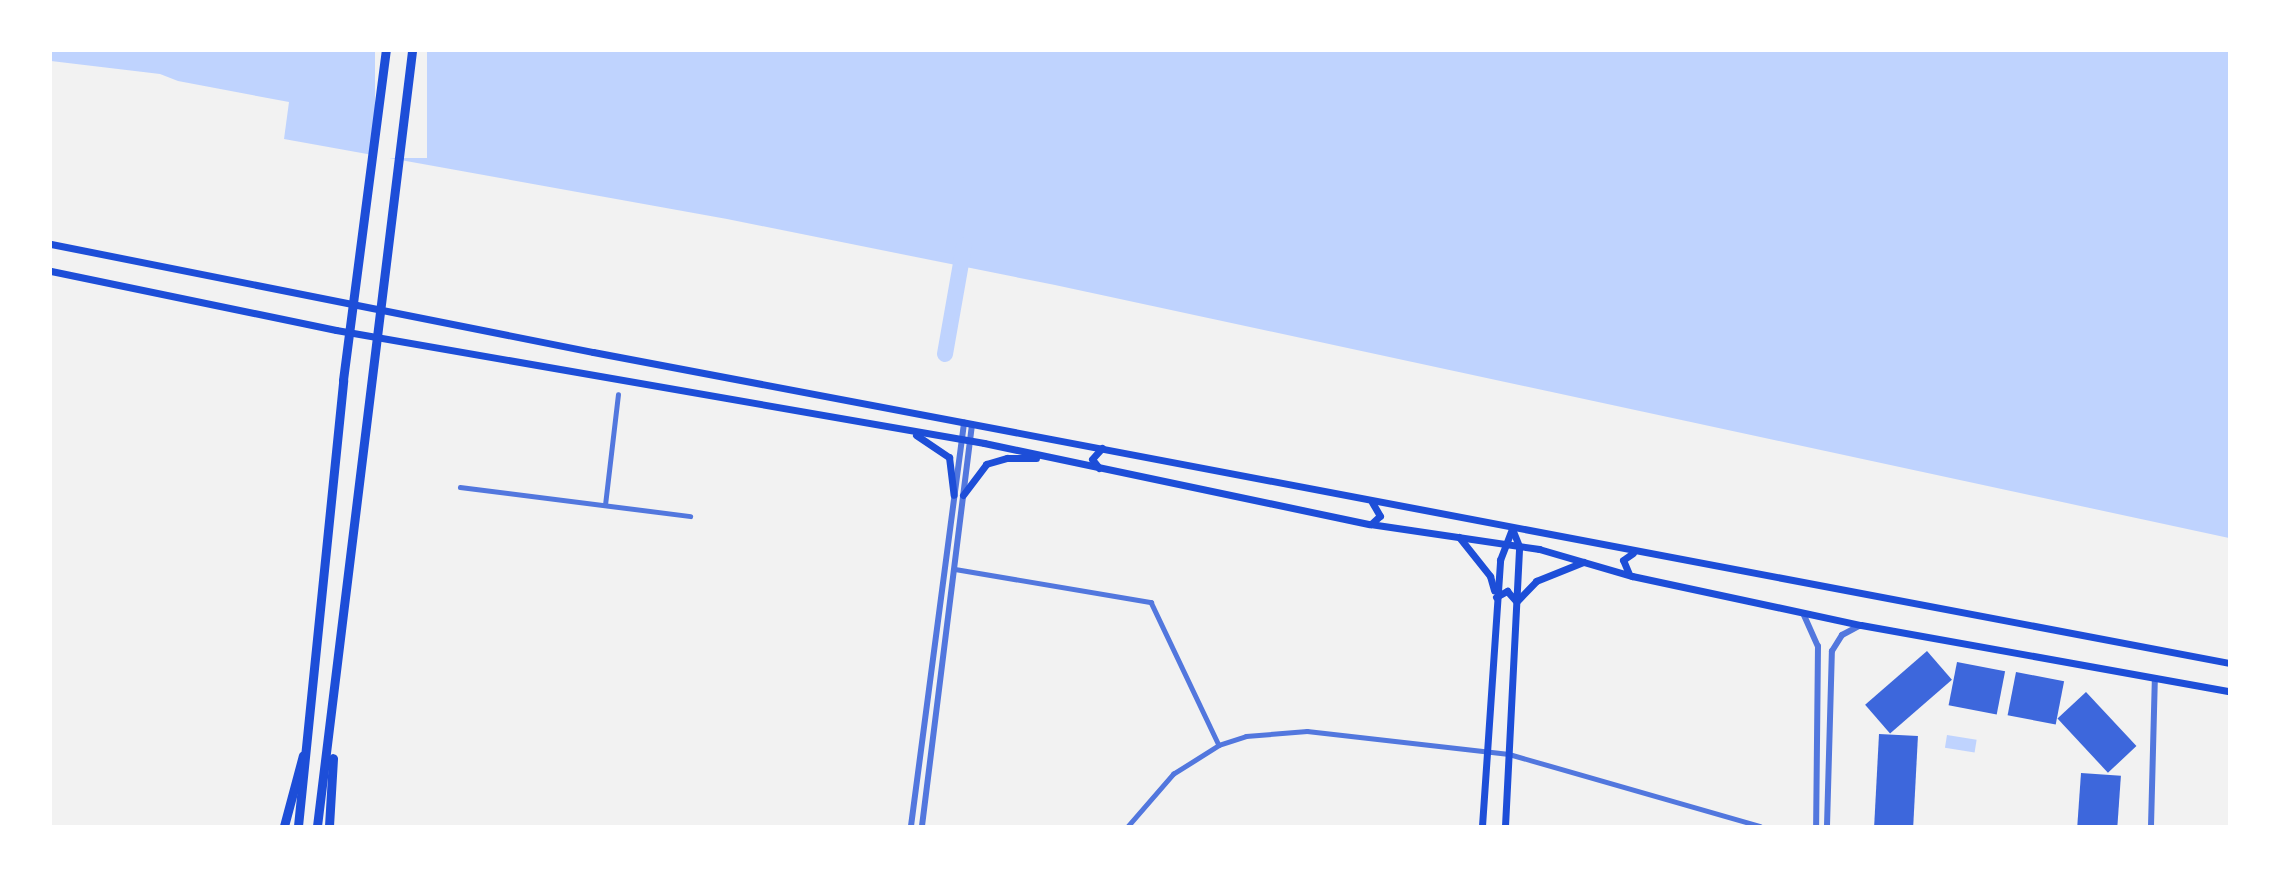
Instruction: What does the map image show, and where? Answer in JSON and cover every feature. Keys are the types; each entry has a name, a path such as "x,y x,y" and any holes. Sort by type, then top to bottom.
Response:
{"highway":[{"path":"298,826 310,737 343,380 386,51"},
{"path":"317,826 332,730 412,51"},
{"path":"329,826 334,794 332,730"},
{"path":"284,826 310,737"}],"main road":[{"path":"51,244 1512,529 2229,663"},
{"path":"51,271 336,330 965,440 1370,524 1519,546 1632,576 1861,625 2229,691"},
{"path":"909,431 949,457 954,495"},
{"path":"1099,468 1093,453 1103,448"},
{"path":"963,495 977,472 998,459 1053,458"},
{"path":"1370,524 1380,516 1380,508 1371,501"},
{"path":"1482,826 1496,597 1504,545 1512,529"},
{"path":"1505,826 1519,546 1512,529"},
{"path":"1459,537 1490,576 1496,597"},
{"path":"1632,576 1623,560 1637,552"},
{"path":"1516,602 1536,581 1586,562"},
{"path":"1496,597 1507,591 1516,602"}],"street":[{"path":"605,505 618,396"},
{"path":"911,826 954,495 968,423"},
{"path":"922,826 955,569 963,495 965,440"},
{"path":"460,487 690,516"},
{"path":"955,569 1151,602 1219,745"},
{"path":"1803,613 1818,646 1816,826"},
{"path":"1827,826 1832,651 1842,635 1861,625"},
{"path":"2151,826 2155,678"},
{"path":"1128,826 1173,774 1219,745 1246,736 1307,731 1509,754 1760,826"}],"water":[{"path":"51,51 2229,51 2229,538 1055,285 727,219 284,139 289,102 178,81 160,74 51,61"},
{"path":"1947,735 1977,740 1975,753 1945,748"}],"pier":[{"path":"375,51 427,51 427,158 375,158"}],"building":[{"path":"1927,651 1952,680 1890,733 1865,705"},
{"path":"1957,662 2005,671 1997,715 1949,705"},
{"path":"2016,672 2064,681 2056,725 2008,715"},
{"path":"2086,692 2136,746 2108,773 2057,719"},
{"path":"1879,734 1918,736 1913,826 1874,826"},
{"path":"2081,773 2121,776 2117,826 2077,826"}],"waterway":[{"path":"945,354 964,246"}]}
